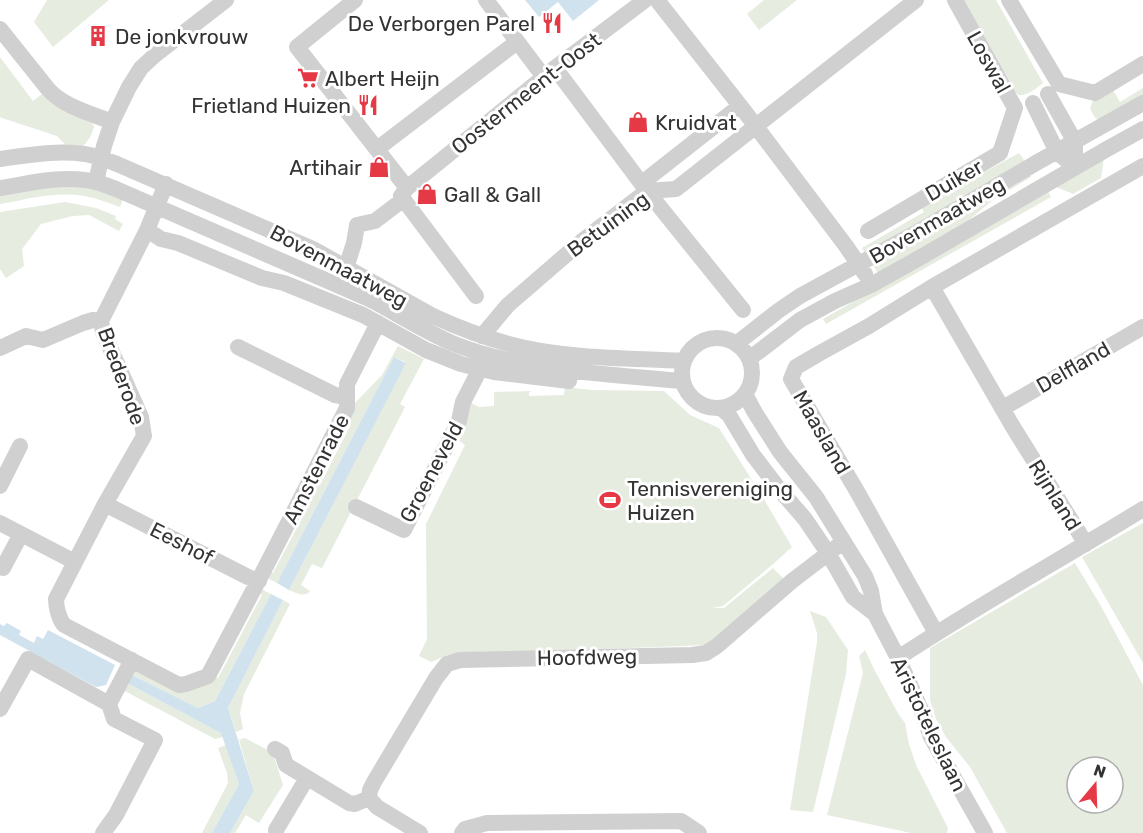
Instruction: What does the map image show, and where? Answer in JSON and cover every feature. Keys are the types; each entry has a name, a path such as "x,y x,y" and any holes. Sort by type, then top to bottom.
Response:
{"street":[{"path":"96,182 112,122 129,87 144,64 226,0"},
{"path":"355,0 297,46 377,149 402,196 476,296"},
{"name":"Oostermeent-Oost","path":"346,268 357,225 375,221 549,73 645,0"},
{"path":"657,0 756,126 860,265 871,285"},
{"name":"Betuining","path":"482,336 508,304 644,187 676,189 916,0"},
{"name":"Loswal","path":"955,0 1015,108 1027,106 1054,89"},
{"path":"1009,0 1054,89 1075,142 1075,167"},
{"path":"490,6 517,42 549,73 644,187 743,310"},
{"path":"0,28 56,98 112,122"},
{"path":"377,149 517,42"},
{"path":"1054,89 1095,93 1143,64"},
{"name":"Loswal","path":"1033,103 1056,152 1075,167"},
{"name":"Bovenmaatweg","path":"736,344 800,296 860,265 1143,103"},
{"path":"644,187 740,106"},
{"name":"Duiker","path":"868,231 1000,153 1015,108"},
{"name":"Bovenmaatweg","path":"749,358 800,320 871,285 1143,129"},
{"path":"44,153 48,180"},
{"name":"Bovenmaatweg","path":"0,159 44,153 75,153 101,158 313,249 433,316 482,336 523,347 579,356 683,361"},
{"path":"932,287 1143,165"},
{"name":"Bovenmaatweg","path":"0,188 48,180 74,179 96,182 337,285 436,336 470,349 488,355 550,367 682,381"},
{"name":"Brederode","path":"57,597 105,504 144,436 141,417 103,332 101,321 147,230 166,184"},
{"name":"Bovenmaatweg","path":"147,230 161,239 178,243 262,278 284,283 363,315 426,350 461,364 480,369 569,381"},
{"name":"Rijnland","path":"898,658 1086,544 932,287"},
{"name":"Maasland","path":"932,287 796,368 791,379 936,633"},
{"path":"0,348 26,336 43,340 83,323 93,320 101,321"},
{"name":"Amstenrade","path":"57,597 56,603 63,624 129,665 179,685 208,676 347,408 347,384 378,323"},
{"name":"Delfland","path":"1003,408 1143,327"},
{"path":"720,338 731,341 749,358 752,374 750,384 745,394 735,403 713,408 697,402 690,396 682,381 683,361 689,351 703,340 720,338"},
{"path":"238,347 335,395 347,397"},
{"name":"Groeneveld","path":"356,507 404,531 459,421 464,402 480,369"},
{"name":"Aristoteleslaan","path":"745,394 780,452 816,497 865,576 871,591 875,614 898,658 931,737 985,833"},
{"name":"Aristoteleslaan","path":"721,408 729,415 753,455 805,519 853,597 875,614"},
{"path":"0,486 20,446"},
{"name":"Eeshof","path":"105,504 248,578 259,581"},
{"path":"1086,544 1143,509"},
{"path":"0,523 75,562"},
{"path":"0,567 3,568 21,534"},
{"name":"Hoofdweg","path":"369,798 374,782 438,674 447,664 460,660 706,653 722,643 792,581 843,542"},
{"path":"2,703 28,659 109,704 114,719 155,740 116,815 103,833"},
{"path":"109,704 129,665"},
{"path":"275,749 282,753 286,765 307,778 352,804 369,798 377,807 420,833"},
{"path":"276,830 307,778"},
{"path":"462,833 465,829 487,824 637,827 681,821 699,833"}],"shaded area":[{"path":"47,0 109,0 53,47 34,22"},
{"path":"764,0 797,0 759,30 747,14"},
{"path":"960,0 996,0 1043,83 1026,94 1016,93"},
{"path":"0,57 33,101 42,94 89,119 94,126 93,130 81,148 68,147 57,136 0,117"},
{"path":"1143,88 1143,96 1101,120 1096,119 1090,109 1093,100 1113,90 1120,102"},
{"path":"1019,153 1026,163 866,255 862,248 924,212 921,207"},
{"path":"1104,158 1101,178 1073,194 1054,186"},
{"path":"1029,173 1031,177 993,200 964,224 878,273 873,265"},
{"path":"53,185 88,187 123,199 120,207 89,197 63,194 0,204 0,194"},
{"path":"1048,191 1051,197 826,324 823,319"},
{"path":"65,202 96,208 116,216 115,219 123,224 119,231 89,215 73,216 41,224 22,249 24,266 6,278 0,269 0,212"},
{"path":"398,346 424,359 400,404 405,407 322,568 312,564 301,585 310,591 303,595 289,590 406,362 394,357 277,583 267,578 269,571 273,573 310,503 305,500 314,483 320,485 350,426 344,423 355,403 382,375"},
{"name":"Tennisvereniging Huizen","path":"565,387 592,390 664,391 690,415 719,428 792,547 723,606 712,608 724,608 773,568 785,580 706,645 448,655 431,662 419,656 427,639 426,524 465,445 457,439 469,402 479,407 494,406 494,392 532,391 529,392 529,396 564,395"},
{"path":"1143,523 1143,663 1082,557"},
{"path":"1075,563 1143,685 1143,833 1007,833 970,767 946,737 936,719 930,700 930,648"},
{"path":"259,588 271,594 215,701 198,708 130,674 140,670 181,690 214,676 218,678 262,595 257,592"},
{"path":"283,600 290,604 244,694 240,713 243,729 236,732 228,708"},
{"path":"810,611 826,617 848,650 846,674 813,812 790,810 817,642 817,633"},
{"path":"865,650 905,723 916,765 948,828 947,833 911,833 827,815 863,673 859,656"},
{"path":"125,682 221,733 223,737 215,739 121,689"},
{"path":"245,738 273,753 283,785 259,823 246,815 235,833 230,833 254,791 239,740"},
{"path":"226,745 239,784 212,833 202,833 228,783 218,748"}],"water":[{"path":"525,0 599,0 573,21 558,2 539,17"},
{"path":"394,357 406,363 289,590 277,583"},
{"path":"271,594 283,600 228,708 254,791 230,833 212,833 239,784 221,733 125,682 130,674 198,708 215,701"},
{"path":"7,623 21,631 19,635 34,643 37,636 43,639 48,630 115,665 106,685 96,687 0,635 0,624 4,626"}],"place":[{"name":"De Verborgen Parel","path":"552,23"},
{"name":"De jonkvrouw","path":"98,36"},
{"name":"Albert Heijn","path":"308,78"},
{"name":"Frietland Huizen","path":"368,105"},
{"name":"Kruidvat","path":"638,122"},
{"name":"Artihair","path":"379,167"},
{"name":"Gall & Gall","path":"427,194"},
{"name":"Tennisvereniging Huizen","path":"610,500"}]}
